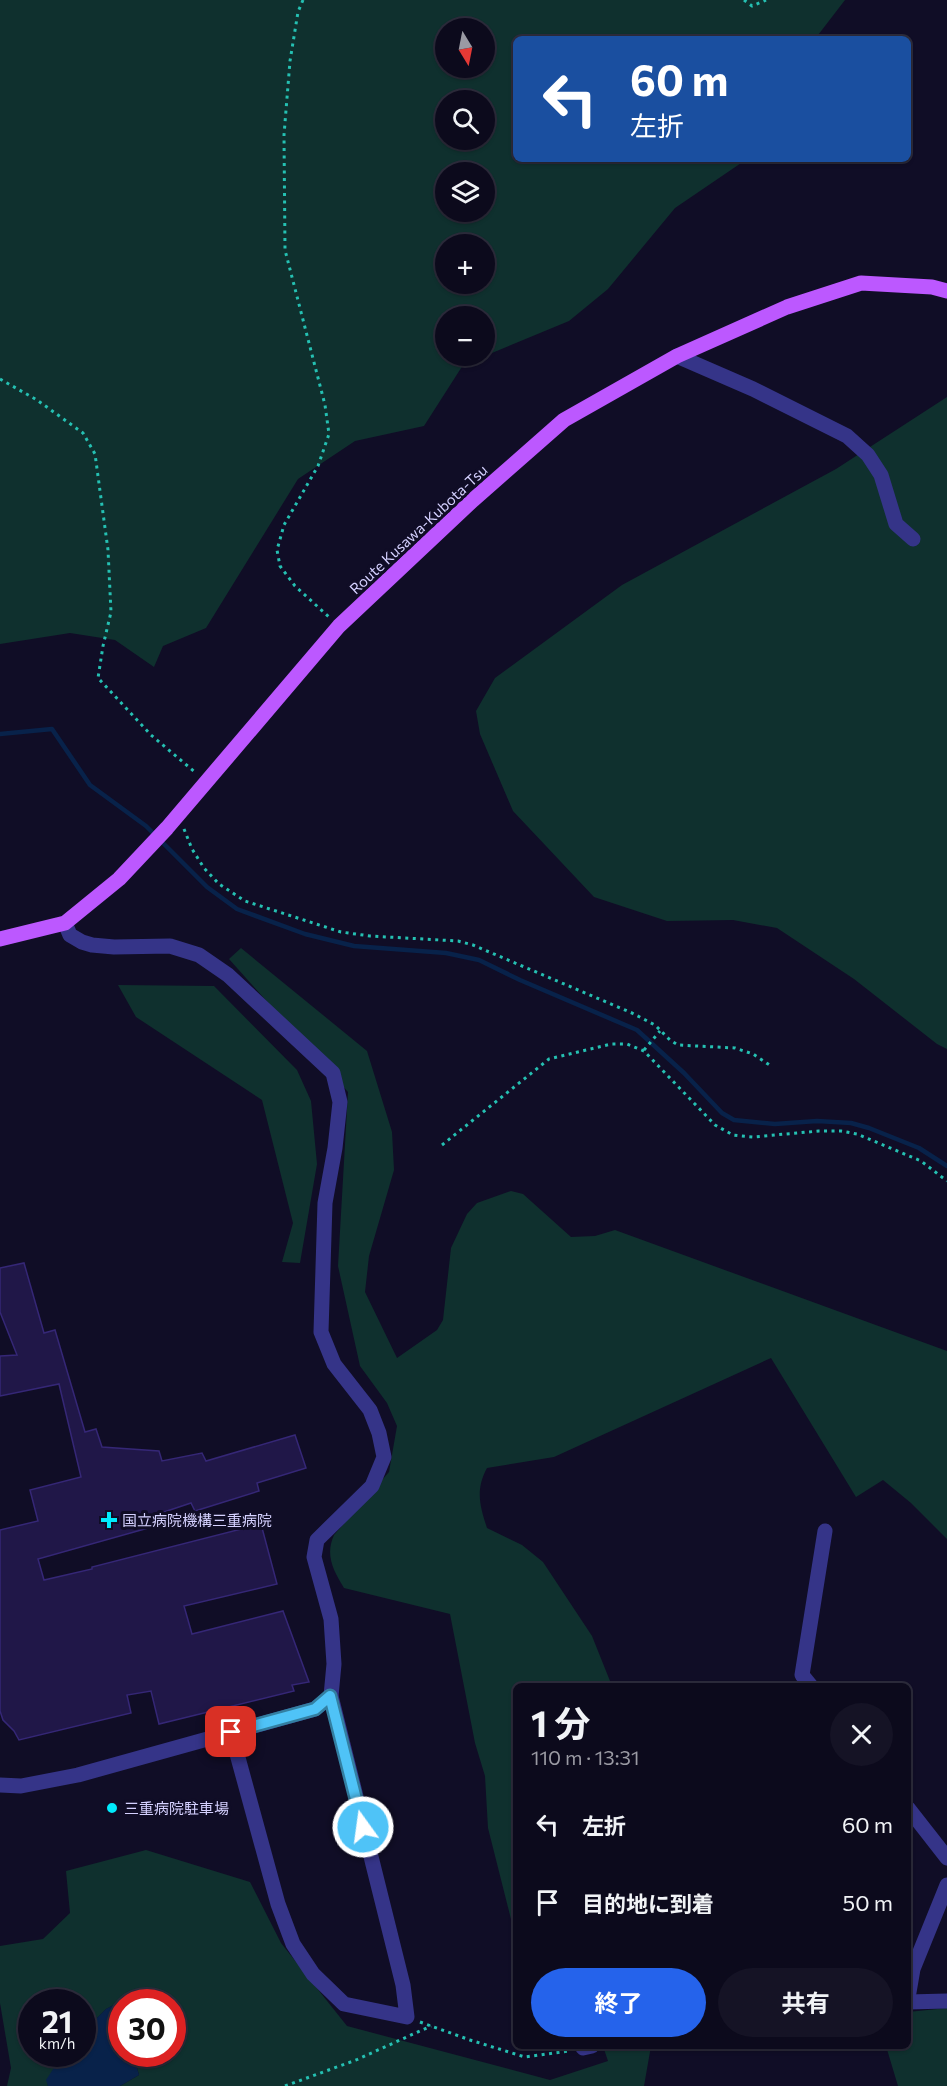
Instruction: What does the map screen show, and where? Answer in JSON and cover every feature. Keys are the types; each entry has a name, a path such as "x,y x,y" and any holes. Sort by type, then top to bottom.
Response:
{"main road":[{"name":"Route Kusawa-Kubota-Tsu","path":"0,939 65,923 119,879 170,825 339,626 473,500 564,420 677,356 787,307 861,283 932,287 947,291"}],"street":[{"path":"677,356 753,389 847,436 868,455 881,475 896,524 913,539"},
{"path":"65,923 70,935 92,945 170,946 199,955 228,975 333,1073 340,1102 335,1148 325,1203 321,1332 334,1364 370,1410 380,1433 384,1457 372,1486 317,1539 314,1557 330,1618 334,1664 330,1696 400,1976 407,2017 344,2004 313,1974 293,1944 278,1904 231,1732"},
{"path":"809,1683 802,1675 825,1532"},
{"path":"0,1785 21,1786 78,1775 315,1709 330,1696"},
{"path":"911,1812 947,1858"},
{"path":"911,1981 913,1969 947,1885"},
{"path":"911,2000 947,2001"}],"path":[{"path":"303,0 298,12 290,61 284,135 285,250 325,405 329,434 318,466 284,525 277,550 280,566 295,586 339,626"},
{"path":"744,0 752,6 766,0"},
{"path":"0,379 37,400 83,433 96,454 108,550 111,612 98,678 151,735 207,782"},
{"path":"170,825 185,831 192,849 204,868 219,884 245,901 316,926 341,932 458,941 473,945 632,1013 655,1026 678,1045 735,1048 753,1054 771,1065"},
{"path":"644,1051 660,1031"},
{"path":"442,1145 549,1059 611,1044 627,1044 644,1051 715,1125 733,1135 753,1137 819,1131 842,1131 857,1134 921,1161 947,1181"},
{"path":"285,2086 356,2060 431,2026 525,2057 560,2054 580,2049"}],"green space":[{"path":"0,0 845,0 817,36 513,36 513,162 743,162 675,208 608,289 569,321 495,352 495,306 435,306 435,366 462,366 424,426 355,441 298,479 206,628 163,646 154,667 115,640 70,633 0,644"},
{"path":"947,397 947,1049 937,1044 854,979 777,928 733,920 667,921 594,897 513,811 480,734 476,711 495,678 622,585 836,469"},
{"path":"241,948 367,1051 392,1132 394,1170 369,1256 365,1292 397,1358 437,1330 443,1320 451,1248 467,1214 477,1203 511,1191 523,1194 571,1237 595,1236 615,1230 947,1351 947,1539 911,1503 883,1480 856,1497 771,1358 554,1457 487,1468 481,1484 480,1498 487,1528 522,1545 543,1562 592,1636 611,1683 513,1683 513,1927 488,1828 485,1776 475,1743 450,1614 344,1588 330,1556 334,1535 389,1472 397,1426 387,1403 360,1366 338,1266 348,1092 229,959"},
{"path":"118,985 214,986 297,1070 311,1101 317,1164 300,1263 282,1262 293,1223 262,1100 136,1017"},
{"path":"146,1850 250,1882 281,1943 347,2026 550,2080 608,2061 604,2049 650,2049 644,2086 120,2086 139,2075 137,2067 186,2067 186,1989 148,1988 108,1989 108,2008 96,2019 96,1989 18,1989 18,2067 55,2067 47,2080 48,2086 7,2086 11,2068 0,2003 0,1946 43,1939 70,1913 66,1871"},
{"path":"947,2008 947,2086 898,2086 887,2049 911,2049 911,2012"}],"water":[{"path":"108,2008 108,2067 137,2067 139,2075 120,2086 48,2086 46,2080 54,2067 96,2067 96,2019"}],"building":[{"name":"国立病院機構三重病院","path":"24,1263 44,1333 55,1330 85,1432 96,1429 102,1447 159,1451 162,1461 202,1453 206,1461 295,1435 306,1468 257,1483 259,1491 195,1511 191,1503 155,1515 159,1525 38,1559 44,1580 261,1524 277,1584 184,1606 192,1634 283,1611 309,1682 292,1685 294,1691 159,1724 151,1691 127,1695 131,1713 19,1740 3,1720 0,1711 0,1530 38,1521 30,1490 81,1477 59,1384 0,1396 0,1356 17,1355 0,1312 0,1268"}],"waterway":[{"path":"0,734 52,729 90,785 146,826 207,887 237,909 305,934 354,946 446,953 479,960 637,1030 684,1073 722,1113 734,1120 775,1124 817,1121 851,1123 919,1148 947,1166"}],"place":[{"name":"国立病院機構三重病院","path":"109,1520"},
{"name":"三重病院駐車場","path":"112,1808"}],"route":[{"path":"231,1732 315,1709 330,1696 363,1827"}]}
